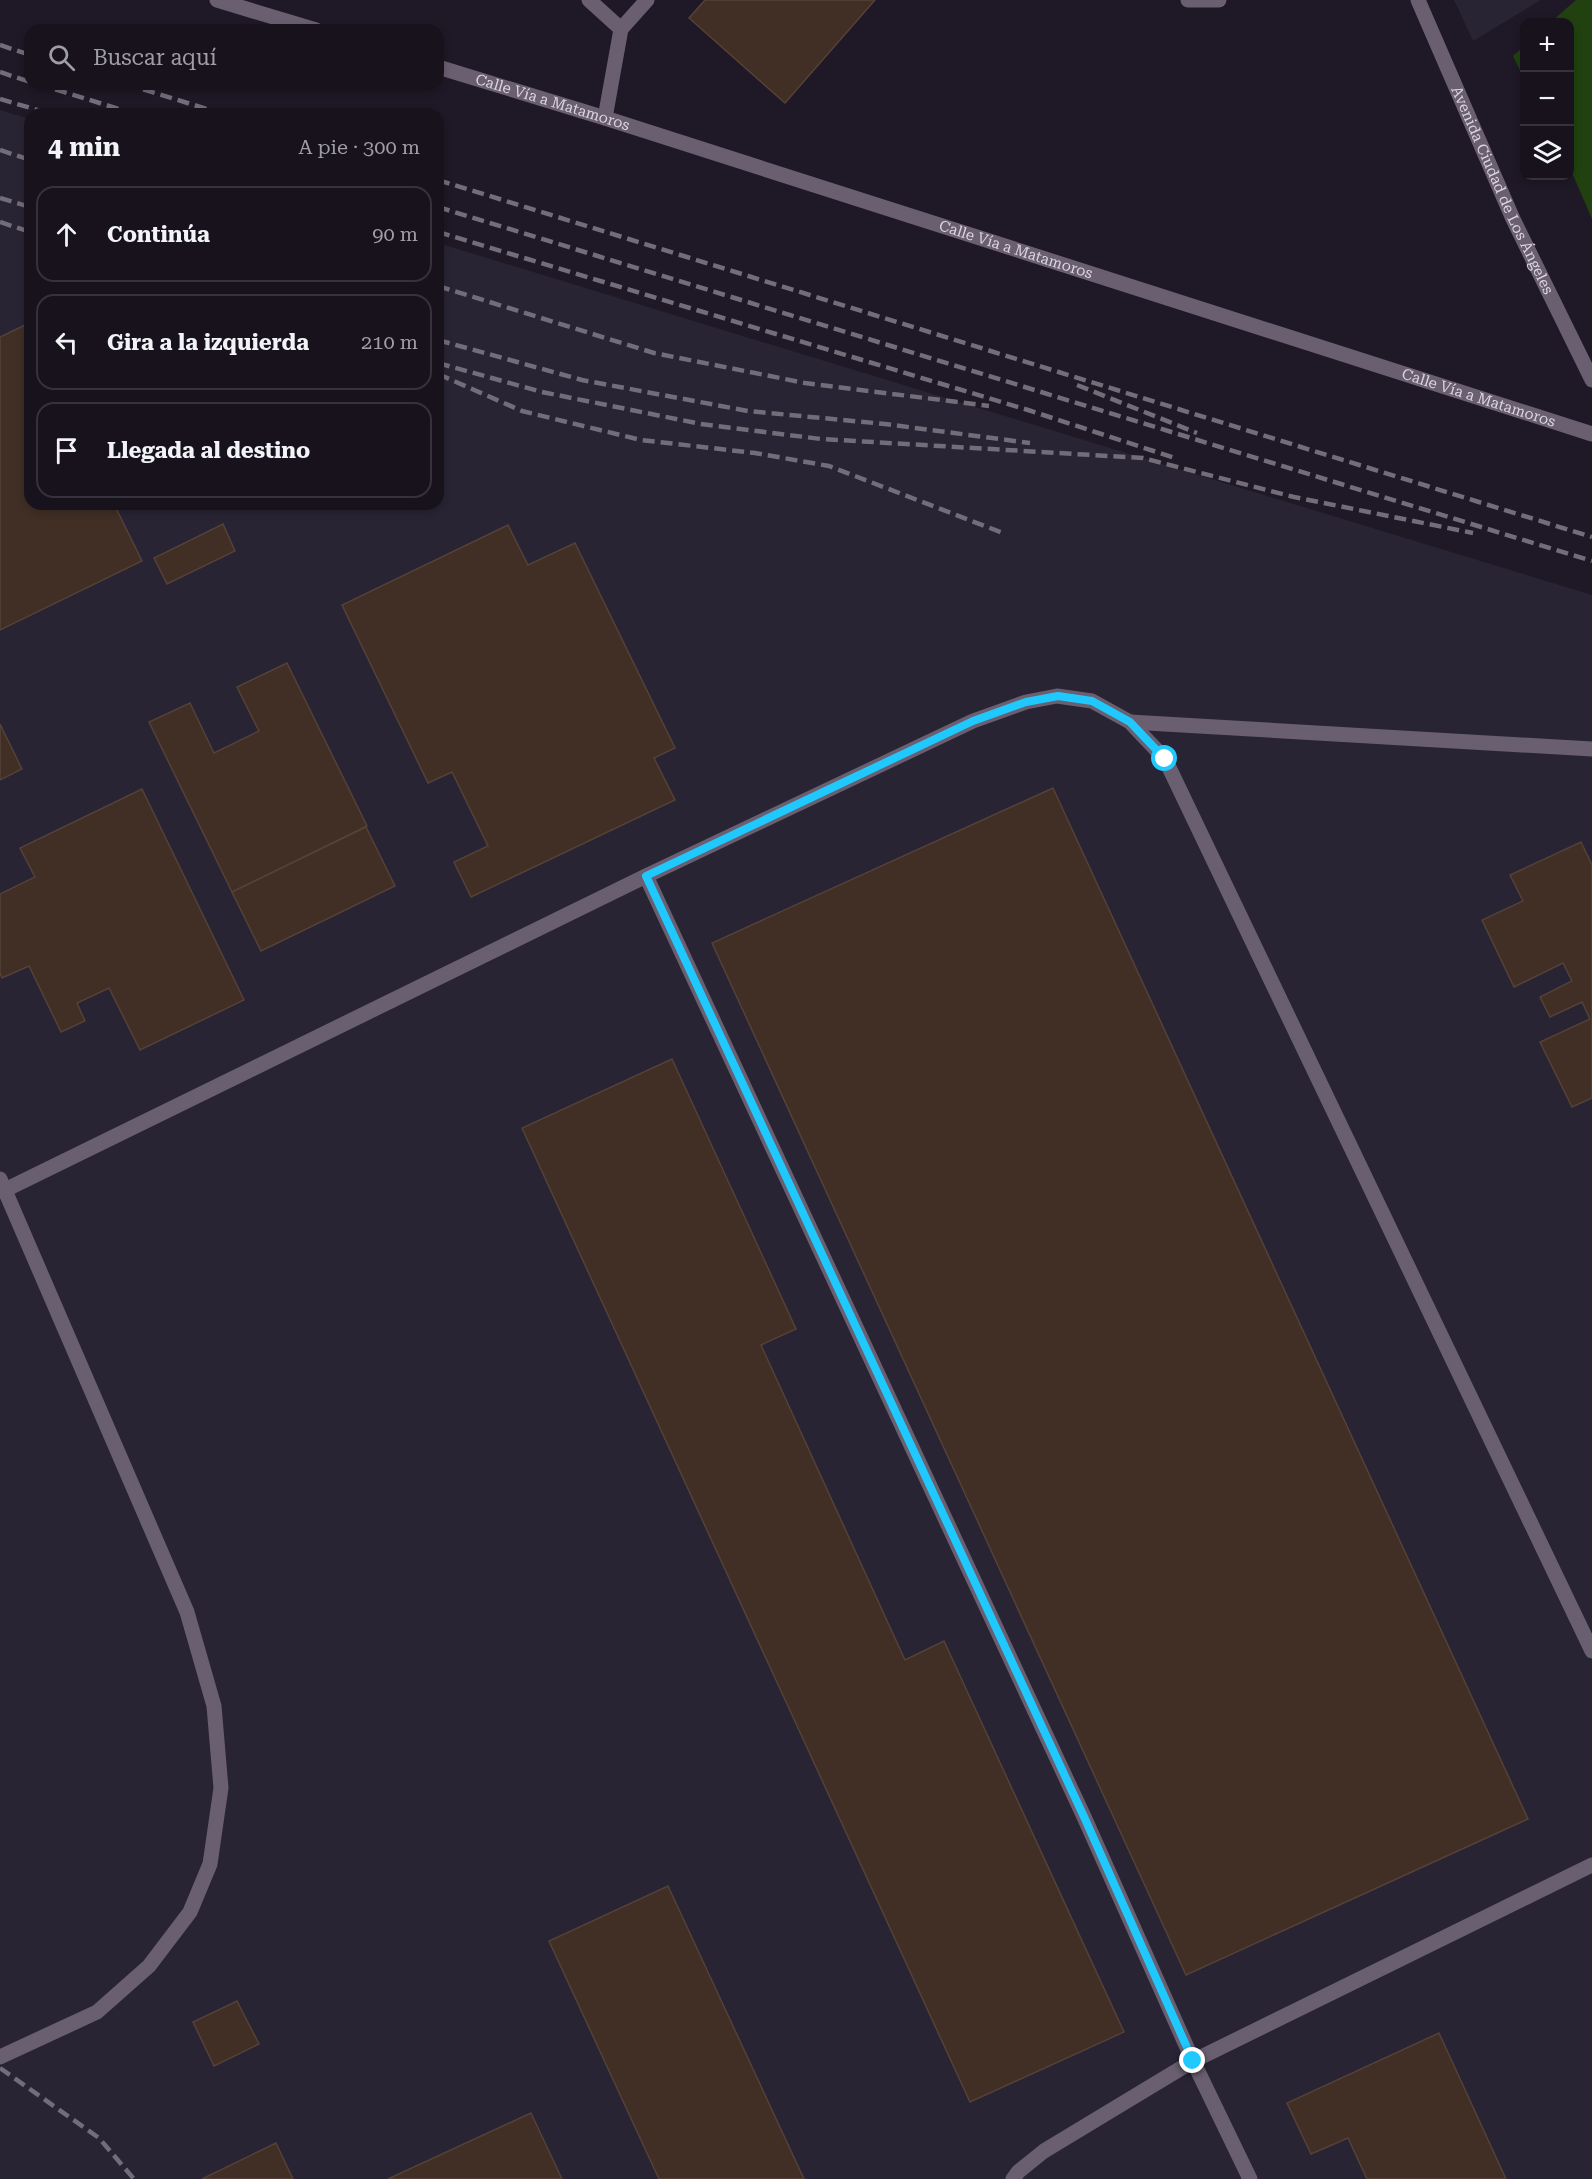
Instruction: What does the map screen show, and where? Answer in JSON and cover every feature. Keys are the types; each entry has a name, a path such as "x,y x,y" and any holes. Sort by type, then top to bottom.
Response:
{"street":[{"path":"217,0 296,24"},
{"path":"589,0 621,29"},
{"path":"606,118 621,29 647,0"},
{"path":"1188,0 1219,0"},
{"name":"Avenida Ciudad de Los Ángeles","path":"1418,0 1513,219 1592,380"},
{"name":"Calle Vía a Matamoros","path":"444,69 606,118 1592,434"},
{"path":"0,2057 97,2012 149,1966 190,1912 210,1864 221,1788 214,1706 187,1612 3,1184 973,721 1026,702 1058,696 1092,701 1130,722 1165,759 1592,1651"},
{"path":"1130,722 1592,749"},
{"path":"646,876 1085,1819 1193,2061 1250,2179"},
{"path":"1013,2179 1018,2172 1044,2151 1193,2061 1592,1865"}],"shaded area":[{"path":"1454,0 1541,0 1473,41"},
{"path":"0,110 24,117 24,510 444,510 444,245 1592,595 1592,2179 0,2179"}],"green space":[{"path":"1576,0 1592,0 1592,219 1574,177 1574,18 1556,18"},
{"path":"1520,50 1520,70 1513,56"}],"building":[{"path":"705,0 875,0 785,103 689,18"},
{"path":"24,325 24,510 117,510 142,561 0,630 0,337"},
{"path":"223,524 235,551 167,584 154,558"},
{"path":"508,525 528,565 575,543 675,748 654,758 675,800 471,897 454,862 488,846 452,772 428,783 342,605"},
{"path":"287,663 367,826 232,892 149,722 190,703 214,753 259,731 237,687"},
{"path":"0,724 22,769 0,780"},
{"path":"1053,788 1528,1819 1186,1975 712,943"},
{"path":"142,789 244,1000 140,1050 109,988 77,1003 85,1021 61,1032 29,966 2,978 0,973 0,894 35,877 20,848"},
{"path":"366,827 395,886 261,951 232,892"},
{"path":"1581,842 1592,865 1592,1098 1572,1107 1540,1042 1590,1019 1582,1002 1550,1017 1540,997 1572,981 1563,963 1514,987 1482,920 1523,901 1510,875"},
{"path":"672,1059 796,1329 761,1345 905,1660 944,1641 1124,2032 970,2102 522,1128"},
{"path":"668,1886 804,2179 659,2179 549,1941"},
{"path":"237,2001 259,2044 214,2066 193,2022"},
{"path":"1439,2033 1506,2179 1367,2179 1348,2138 1311,2154 1287,2103"},
{"path":"531,2113 562,2179 388,2179"},
{"path":"276,2143 293,2179 202,2179"}],"railway":[{"path":"0,45 24,53"},
{"path":"0,72 24,80"},
{"path":"57,90 116,108"},
{"path":"145,90 204,108"},
{"path":"0,99 31,108"},
{"path":"0,150 24,158"},
{"path":"444,182 1592,537"},
{"path":"0,198 24,205"},
{"path":"444,209 1592,561"},
{"path":"0,222 24,230"},
{"path":"444,234 1028,410 1175,458"},
{"path":"444,288 654,353 805,383 989,406"},
{"path":"444,342 582,380 748,411 885,424 1030,443"},
{"path":"444,365 542,392 701,424 821,439 1143,458 1294,497 1473,533"},
{"path":"444,377 522,411 641,440 755,453 829,466 1003,533"},
{"path":"1077,385 1197,433"},
{"path":"0,2068 99,2138 134,2179"}],"route":[{"path":"1165,759 1130,722 1092,701 1058,696 1026,702 973,721 646,876 1085,1819 1193,2061"}]}
